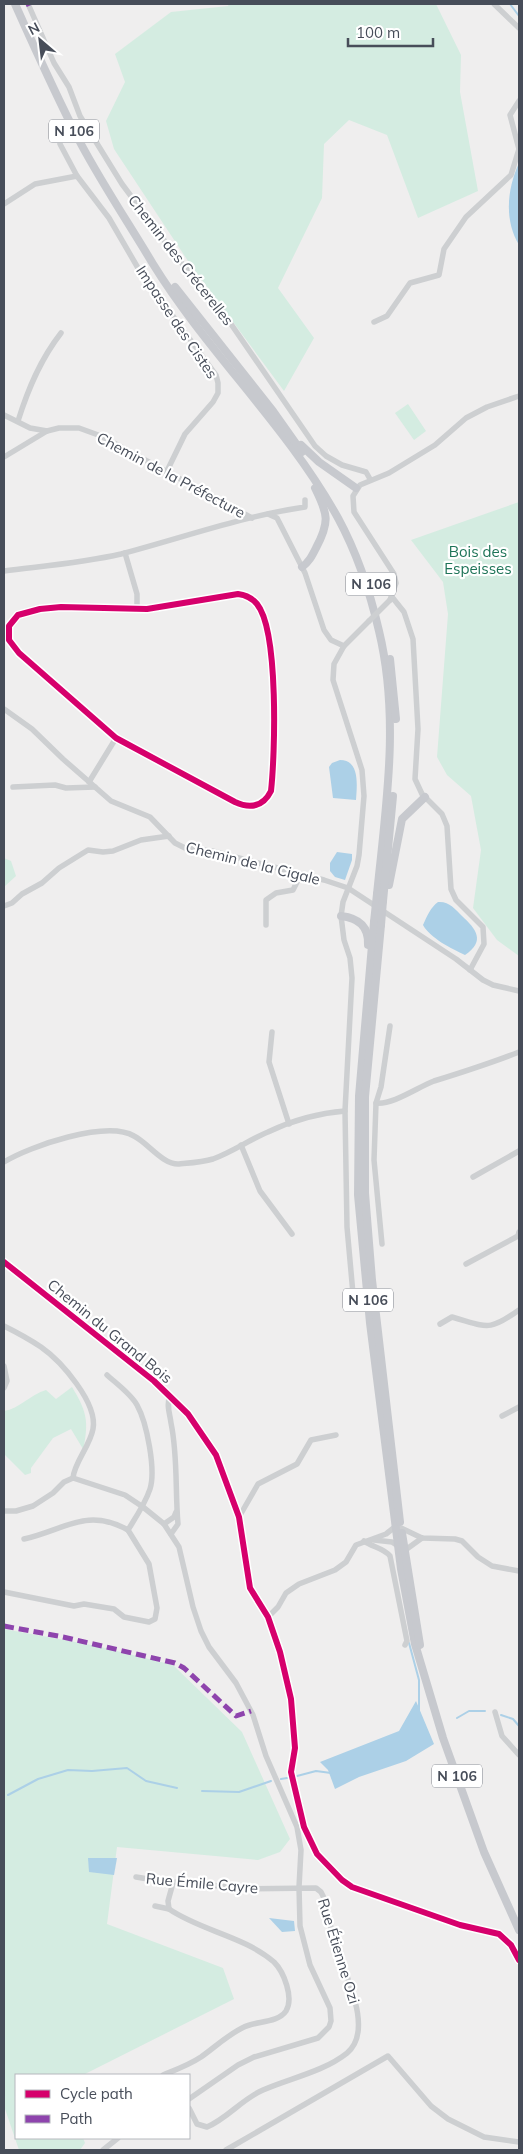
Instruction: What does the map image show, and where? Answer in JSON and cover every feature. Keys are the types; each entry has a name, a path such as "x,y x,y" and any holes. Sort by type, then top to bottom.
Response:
{"main road":[{"name":"N 106","path":"15,4 81,144 110,195 193,320 299,458 330,505 351,546 367,585 383,652 390,707 391,750 377,894 378,923 365,1097 365,1184 372,1280 398,1527"},
{"name":"N 106","path":"147,251 273,412 322,482 341,514 364,566 384,629 392,678 396,728 394,775 383,901 378,923 364,1022 358,1125 358,1195 369,1315 401,1549 424,1674 444,1738 494,1875 519,1930"},
{"path":"273,412 306,450 356,488"},
{"path":"299,458 322,502 326,521 325,532 310,559 302,567"},
{"path":"383,901 388,888 402,819 425,797"},
{"path":"341,916 351,917 359,921 364,927 368,938 364,1022"},
{"name":"N 106","path":"494,1875 519,1919"}],"street":[{"path":"494,4 519,28"},
{"name":"Chemin des Crécerelles","path":"29,6 54,63 69,87 80,116 122,184 175,255 222,311 315,446 326,456 342,465 366,472 370,480"},
{"path":"374,322 387,316 410,283 439,275 444,249 466,217 511,175 519,149 510,115 519,101"},
{"name":"Impasse des Cistes","path":"60,144 77,176 109,218 138,268 216,375 218,393 213,402 185,434 167,471"},
{"path":"4,204 35,184 77,176"},
{"path":"18,421 34,374 60,334"},
{"path":"354,1305 347,1227 345,1111 352,978 350,958 344,940 341,916 343,902 357,866 364,785 362,770 333,680 334,664 344,646 391,599 396,583 394,574 361,525 352,508 353,496 356,488 389,473 435,444 466,418 487,407 519,396"},
{"name":"Chemin de la Préfecture","path":"4,415 30,428 48,431 59,428 79,428 117,443 252,518"},
{"path":"4,458 48,431"},
{"path":"4,571 73,563 125,552 268,514 305,507 305,500"},
{"path":"268,514 277,518 302,567 324,630 331,640 344,646"},
{"path":"125,552 137,594 137,608"},
{"path":"238,594 250,598 259,606 267,634 274,674 271,790 267,798 259,805 246,807 116,738 19,653 9,640 9,626 18,615 40,609 61,607 147,609 238,594"},
{"path":"391,599 404,612 413,639 418,729 415,779 425,797 442,814 447,826 451,889 456,900 483,926 484,944 470,970"},
{"name":"Chemin de la Cigale","path":"4,709 32,729 111,801 150,817 175,843 186,848 212,851 348,888 493,985 519,991"},
{"path":"89,782 116,738"},
{"path":"13,788 55,785 66,788 95,787"},
{"path":"4,906 12,903 22,894 42,883 59,868 88,850 113,851 141,840 169,836"},
{"path":"266,925 266,900 276,892 293,890 301,874"},
{"path":"382,1244 374,1160 376,1103 381,1087 390,1026"},
{"path":"272,1032 269,1062 289,1124"},
{"path":"376,1103 386,1102 428,1084 519,1052"},
{"path":"4,1162 50,1141 118,1131 134,1135 163,1157 176,1164 212,1159 289,1124 332,1112 345,1111"},
{"path":"241,1145 260,1191 292,1234"},
{"path":"473,1177 519,1151"},
{"path":"466,1264 518,1236 519,1232"},
{"name":"Chemin du Grand Bois","path":"4,1262 154,1381 188,1414 216,1455 239,1517 250,1588 268,1617 280,1652 291,1699 295,1748 291,1772 293,1786 304,1827 317,1854 342,1880 352,1887 460,1925 499,1934 510,1945 519,1960"},
{"path":"440,1324 452,1317 487,1327 499,1324 519,1310"},
{"path":"4,1326 42,1347 49,1354 81,1391 91,1409 94,1420 92,1434 72,1478 33,1506 16,1511 4,1511"},
{"path":"4,1366 7,1380 4,1388"},
{"path":"107,1375 137,1406 146,1430 152,1469 151,1488 143,1506 128,1530"},
{"path":"170,1396 168,1405 174,1445 178,1524 171,1534"},
{"path":"502,1416 519,1407"},
{"path":"239,1517 258,1484 297,1464 311,1440 336,1435"},
{"path":"72,1478 122,1494 143,1506 164,1524 171,1534 179,1547 192,1607 200,1630 209,1647 242,1694 255,1720 271,1768 297,1826 301,1850 299,1912 304,1944 317,1982 330,2008 331,2020 329,2028 318,2038 254,2057 238,2065 190,2098"},
{"path":"164,1524 174,1517 176,1512"},
{"path":"4,1592 74,1606 84,1604 114,1609 124,1617 152,1621 155,1618 157,1608 149,1564 128,1530 107,1520 96,1519 68,1524 24,1539"},
{"path":"268,1617 278,1607 286,1593 299,1584 334,1570 346,1562 356,1545 386,1534 398,1527 422,1538 462,1541 478,1557 492,1566 519,1572"},
{"path":"367,1540 392,1542 401,1549 422,1538"},
{"path":"367,1540 371,1546 386,1551 390,1556 407,1641 405,1645"},
{"path":"495,1712 502,1736 519,1755"},
{"name":"Rue Émile Cayre","path":"136,1877 173,1884 178,1881 242,1889 299,1887"},
{"path":"169,1910 168,1901 173,1884"},
{"name":"Rue Étienne Ozi","path":"190,2110 197,2124 207,2127 235,2109 242,2101 262,2090 330,2063 348,2052 354,2043 357,2036 358,2020 355,1999 336,1945 324,1898 316,1888 299,1887"},
{"path":"155,1906 226,1934 274,1963 282,1972 289,1998 286,2010 280,2017 243,2027 198,2059 165,2074"},
{"path":"226,2150 388,2056 431,2106 448,2119 484,2137 519,2142"},
{"path":"103,2150 117,2139"}],"green space":[{"path":"229,4 436,4 461,55 460,92 478,191 418,218 387,135 349,120 324,144 322,198 278,288 314,338 284,391 188,261 114,149 106,121 125,82 115,54 171,12 228,6"},
{"path":"408,404 426,431 414,440 395,413"},
{"name":"Bois des Espeisses","path":"519,502 519,956 497,940 473,908 481,850 471,796 447,775 437,757 448,614 443,582 411,540"},
{"path":"4,858 11,861 16,876 4,887"},
{"path":"72,1387 85,1415 86,1429 83,1449 71,1429 53,1438 31,1468 31,1473 25,1475 4,1454 4,1411 46,1390 56,1399"},
{"path":"4,1629 97,1646 173,1665 242,1732 290,1839 280,1852 258,1860 117,1847 107,1924 223,1968 234,1999 85,2074 15,2074 15,2138 4,2106"},
{"path":"15,2139 83,2139 85,2143 80,2150 19,2150"}],"water":[{"path":"519,163 519,245 511,225 509,204 512,183"},
{"path":"340,760 351,764 356,774 356,800 333,798 329,767 332,763"},
{"path":"337,852 352,854 352,860 345,880 335,877 330,871 330,863"},
{"path":"438,902 452,906 475,930 477,940 475,945 465,955 436,939 423,925 431,909"},
{"path":"416,1701 434,1744 406,1761 359,1777 335,1789 328,1770 320,1762 399,1731"},
{"path":"88,1858 117,1858 114,1875 89,1872"},
{"path":"269,1918 294,1921 295,1931 282,1932"}],"waterway":[{"path":"510,4 519,16"},
{"path":"409,1643 419,1680 419,1712"},
{"path":"457,1718 469,1711 485,1711"},
{"path":"501,1715 513,1719 519,1726"},
{"path":"8,1795 38,1779 68,1770 92,1771 127,1768 146,1781 177,1788"},
{"path":"297,1776 316,1771 331,1773"},
{"path":"281,1779 287,1778"},
{"path":"202,1791 239,1792 271,1781"}],"marked path":[{"path":"4,1626 63,1637 175,1663 184,1668 236,1716 251,1711"}],"cycle path":[{"path":"238,594 249,597 255,602 264,618 272,666 274,750 271,791 264,800 256,805 251,806 235,802 116,738 19,653 9,640 9,626 18,615 40,609 61,607 147,609 238,594"},
{"path":"4,1262 154,1381 188,1414 216,1455 239,1517 250,1588 268,1617 280,1652 291,1699 295,1748 291,1772 304,1827 317,1854 342,1880 352,1887 460,1925 499,1934 511,1945 519,1960"}]}
